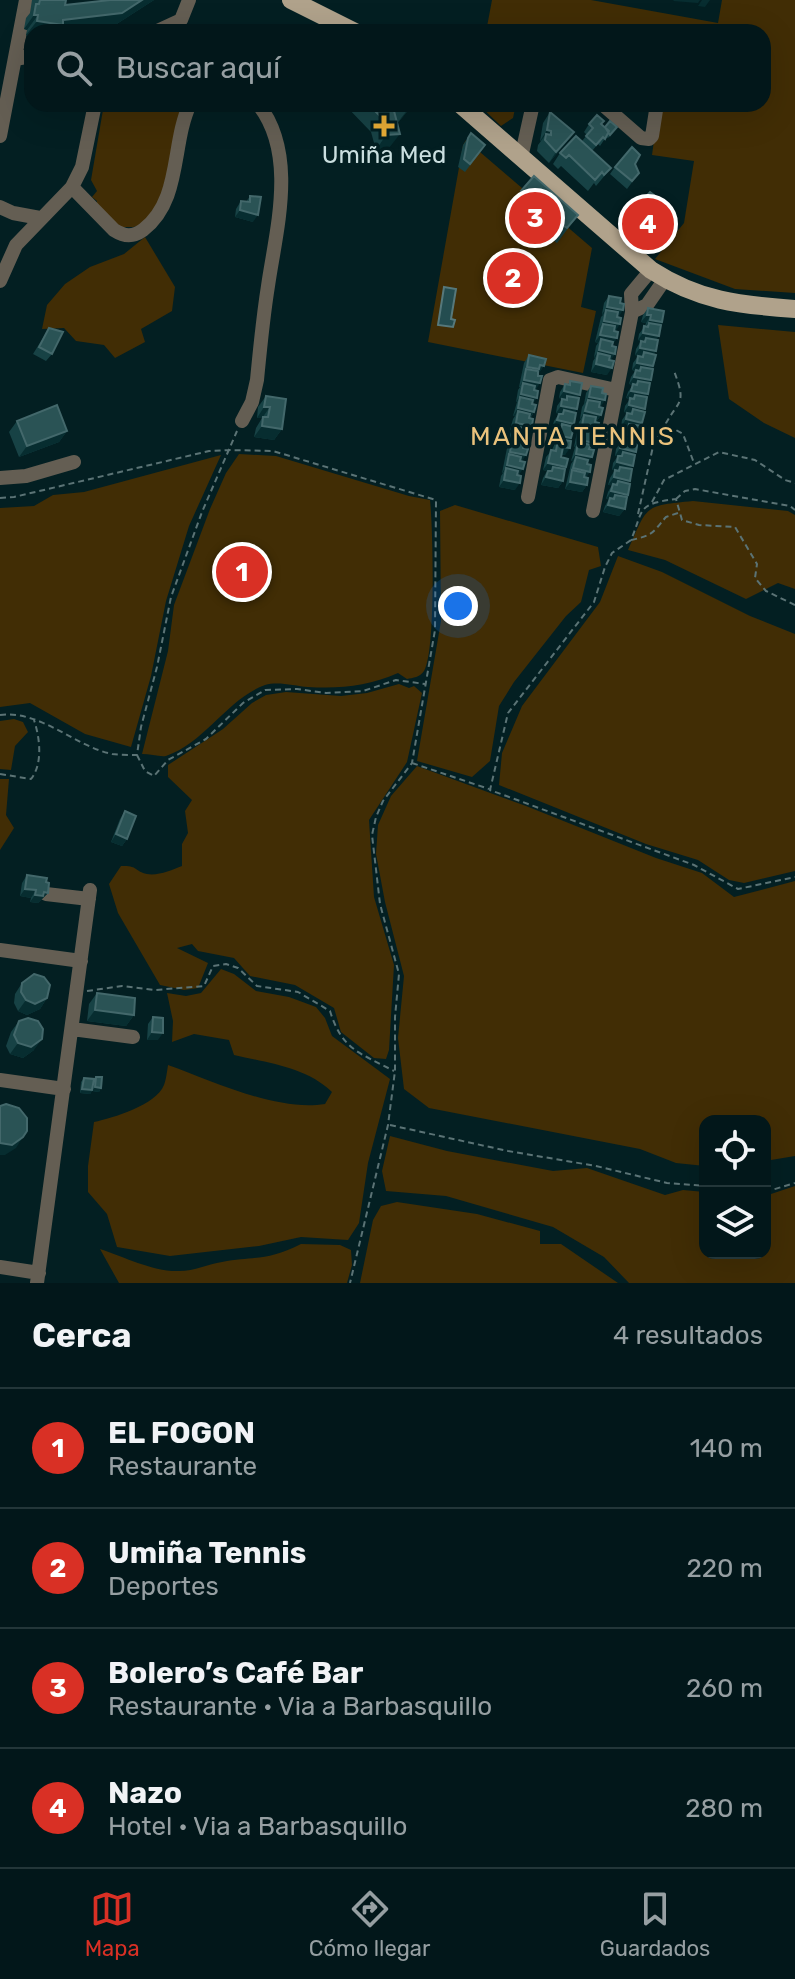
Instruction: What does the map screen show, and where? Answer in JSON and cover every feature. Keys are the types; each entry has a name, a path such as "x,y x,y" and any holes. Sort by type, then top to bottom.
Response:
{"main road":[{"path":"291,0 339,24"},
{"path":"469,112 658,275 702,296 728,303 795,309"}],"street":[{"path":"0,136 10,65 26,0"},
{"path":"172,24 181,20 189,0"},
{"path":"0,281 16,245 72,187 82,167 93,112"},
{"path":"72,187 114,230 123,235 138,233 151,223 162,207 173,181 188,112"},
{"path":"242,421 252,402 257,380 279,207 277,144 262,112"},
{"path":"521,158 531,112"},
{"path":"611,112 641,138 649,139 656,112"},
{"path":"0,207 40,218"},
{"path":"593,511 632,312 647,305 658,275"},
{"path":"528,497 550,380 558,377 616,390"},
{"path":"0,478 26,476 74,462"},
{"path":"0,1267 38,1278 90,894 46,894"},
{"path":"0,950 81,961"},
{"path":"72,1029 133,1037"},
{"path":"0,1080 64,1089"}],"path":[{"path":"667,433 665,425 680,404 680,386 674,371"},
{"path":"631,540 658,436 676,430 683,434 694,464"},
{"path":"234,437 171,597 141,727 137,755 145,771 154,776 168,760 206,739 243,703 265,690 297,689 326,693 363,691 396,680 426,684"},
{"path":"0,498 58,488 209,451 229,450 273,451 436,500 435,630 412,763 383,801 372,835 380,904 399,974 395,1071 388,1125 350,1283"},
{"path":"638,515 652,502 664,480 719,452 755,460 795,483"},
{"path":"652,502 676,499 685,491 706,490 790,506 795,510"},
{"path":"676,499 682,520 691,524 735,527 757,564 755,578 766,591 795,605"},
{"path":"490,790 508,713 594,602 612,553 631,540 650,535 659,529 666,517 679,513"},
{"path":"0,715 33,719 110,753 137,755"},
{"path":"0,774 31,779 38,771 38,732 33,719"},
{"path":"412,763 694,865 738,889 795,877"},
{"path":"77,993 122,986 155,990 204,986 213,966 226,964 238,968 257,986 298,992 330,1011 337,1034 354,1049 395,1071"},
{"path":"388,1125 667,1183 699,1186"},
{"path":"771,1190 795,1183"}],"shaded area":[{"path":"492,0 591,0 718,23 722,0 795,0 795,293 735,289 655,259 684,223 694,161 652,155 658,112 771,112 771,24 488,24"},
{"path":"103,112 183,112 159,204 141,225 121,227 96,207 97,201 92,197 97,191 91,180"},
{"path":"486,112 514,112 513,118 501,126"},
{"path":"466,140 592,248 581,307 596,311 583,373 428,342"},
{"path":"145,237 175,287 172,311 141,329 145,342 115,358 104,345 76,341 64,328 42,329 47,305 65,284 90,267 124,254"},
{"path":"718,325 795,332 795,438 764,423 729,399"},
{"path":"239,454 276,456 430,500 433,588 428,659 422,673 407,679 398,673 365,684 343,687 265,685 239,700 180,750 166,756 142,754 168,651 174,605 210,509 226,473"},
{"path":"221,455 189,526 166,601 151,676 131,747 85,734 30,703 0,707 0,508 34,506 53,495 84,492"},
{"path":"693,501 788,511 795,515 795,589 778,583 746,599 665,560 628,550 649,510 665,504"},
{"path":"455,505 598,547 601,566 589,570 581,602 566,616 499,706 490,761 472,777 417,761 441,621 440,511"},
{"path":"618,556 662,572 750,616 795,634 795,871 744,883 729,880 698,860 646,844 499,785 502,753 522,706 600,602"},
{"path":"399,684 409,688 414,686 422,693 407,762 369,820 374,897 394,965 386,1059 374,1058 341,1032 334,1008 295,985 250,976 234,958 198,951 192,944 177,948 208,963 198,988 184,990 160,985 118,913 109,884 121,866 151,874 182,866 182,844 188,833 185,811 192,800 168,777 168,765 223,729 252,703 266,695 286,692 341,696"},
{"path":"14,719 23,722 28,732 15,746 11,770 0,769 0,721"},
{"path":"417,766 702,873 734,897 795,881 795,1156 771,1160 771,1115 699,1115 699,1165 676,1163 640,1149 429,1108 404,1089 398,1038 404,976 376,854 378,825 391,796"},
{"path":"0,779 9,779 6,815 14,828 0,850"},
{"path":"221,969 234,974 256,991 289,997 316,1007 325,1018 332,1036 390,1079 368,1163 359,1223 348,1240 301,1237 259,1246 170,1256 117,1247 107,1214 88,1192 94,1122 122,1114 152,1099 164,1085 168,1065 266,1099 287,1104 325,1104 332,1092 322,1084 299,1071 234,1055 229,1040 194,1034 172,1042 173,1021 167,993 186,996 201,993"},
{"path":"390,1136 447,1151 553,1171 587,1168 665,1195 683,1190 699,1191 699,1259 771,1259 771,1194 795,1186 795,1283 629,1283 604,1257 553,1227 446,1196 386,1191 382,1171"},
{"path":"397,1202 477,1214 540,1231 540,1244 561,1244 618,1283 360,1283 373,1220 381,1206"},
{"path":"301,1244 340,1245 351,1250 352,1265 347,1283 119,1283 100,1249 149,1267 179,1271 270,1256"}],"water":[{"path":"444,287 456,289 451,319 455,320 453,327 438,325"}],"building":[{"path":"40,0 66,0 65,5 142,0 122,13 63,20 63,24 37,21 38,15 34,15 36,4"},
{"path":"376,112 394,112 400,134 386,135 381,117"},
{"path":"550,112 574,132 556,152 545,140 546,134 551,135 551,131 547,130"},
{"path":"597,115 609,131 605,139 603,137 596,145 586,136 593,128 589,124"},
{"path":"610,121 617,127 610,135 605,127"},
{"path":"471,133 485,145 470,164 464,159"},
{"path":"576,136 611,168 604,175 602,172 595,180 569,155 566,158 560,153"},
{"path":"632,147 640,155 635,164 639,173 632,181 615,167"},
{"path":"534,176 578,215 567,228 560,223 556,226 545,217 547,210 538,222 523,219 527,196 521,191"},
{"path":"650,192 663,202 657,231 648,226 650,209 641,202"},
{"path":"250,196 261,197 258,215 240,210 241,201 250,202"},
{"path":"512,270 532,273 529,293 509,290"},
{"path":"609,296 621,298 623,310 607,307"},
{"path":"648,308 664,311 662,322 650,320"},
{"path":"606,310 618,312 620,324 604,321"},
{"path":"649,323 661,325 659,336 643,333 644,326 648,327"},
{"path":"603,324 615,326 617,338 600,335"},
{"path":"49,328 63,332 52,354 39,347"},
{"path":"646,338 658,340 656,351 640,348 641,341 645,342"},
{"path":"601,339 613,342 615,354 599,350"},
{"path":"644,352 656,355 653,366 637,363 638,356 643,357"},
{"path":"598,353 610,356 609,360 614,361 612,368 596,364"},
{"path":"529,355 546,359 544,366 540,365 539,369 527,367"},
{"path":"641,367 653,369 651,380 634,377"},
{"path":"526,369 538,371 538,376 542,376 540,383 524,380"},
{"path":"570,381 582,383 580,395 564,391 565,384 570,385"},
{"path":"638,381 650,383 648,394 631,391"},
{"path":"523,383 535,386 537,398 521,394"},
{"path":"591,386 603,388 605,400 589,397"},
{"path":"635,395 647,397 645,409 629,405 630,398 634,399"},
{"path":"266,396 286,399 282,429 262,426 263,417 268,417 270,407 264,407"},
{"path":"567,396 579,398 577,409 561,406 562,399 567,400"},
{"path":"520,397 533,400 532,404 536,405 534,412 518,408"},
{"path":"588,400 600,402 599,407 603,408 601,415 585,411"},
{"path":"57,405 67,431 27,446 17,421"},
{"path":"633,409 645,412 642,423 626,419 627,413 632,414"},
{"path":"564,410 576,413 574,424 557,420"},
{"path":"518,411 530,414 532,426 516,423"},
{"path":"584,415 596,417 598,429 582,426"},
{"path":"562,424 574,427 571,438 555,435 556,428 561,429"},
{"path":"629,424 642,426 639,438 623,434 624,427 628,428"},
{"path":"515,426 527,429 529,441 513,437"},
{"path":"581,428 593,431 592,435 597,436 595,443 579,440"},
{"path":"626,438 638,440 636,452 620,448"},
{"path":"558,439 571,441 570,448 563,447 561,457 568,459 566,467 548,463 551,450 556,451"},
{"path":"512,441 524,443 523,448 528,449 526,455 510,452"},
{"path":"578,442 591,445 589,449 594,450 592,457 576,454"},
{"path":"623,452 635,455 633,466 617,462"},
{"path":"509,454 521,457 520,461 525,462 523,469 507,465"},
{"path":"576,457 588,460 590,472 573,468"},
{"path":"553,467 565,469 563,481 546,477"},
{"path":"620,467 632,469 630,481 614,477 615,470 619,471"},
{"path":"506,468 518,471 520,483 504,480"},
{"path":"572,470 585,473 587,485 570,482"},
{"path":"618,481 630,484 628,495 611,491"},
{"path":"615,495 627,497 625,509 608,505"},
{"path":"125,811 136,816 127,839 116,834"},
{"path":"27,875 47,878 48,893 35,895 36,890 25,889"},
{"path":"34,974 44,977 50,985 47,998 35,1004 26,1000 21,992 22,983"},
{"path":"97,993 135,998 134,1015 95,1010"},
{"path":"153,1017 163,1018 163,1033 152,1032"},
{"path":"28,1018 38,1021 43,1029 42,1039 31,1047 18,1043 14,1035 19,1021"},
{"path":"96,1077 102,1077 101,1088 95,1087"},
{"path":"84,1078 94,1079 92,1090 82,1089"},
{"path":"6,1104 19,1108 27,1118 27,1131 12,1145 0,1143 0,1106"}],"place":[{"name":"Umiña Med","path":"384,126"},
{"name":"Bolero’s Café Bar","path":"535,218"},
{"name":"Nazo","path":"648,224"},
{"name":"Umiña Tennis","path":"513,278"},
{"name":"EL FOGON","path":"242,572"}],"district":[{"name":"MANTA TENNIS","path":"573,436"}]}
